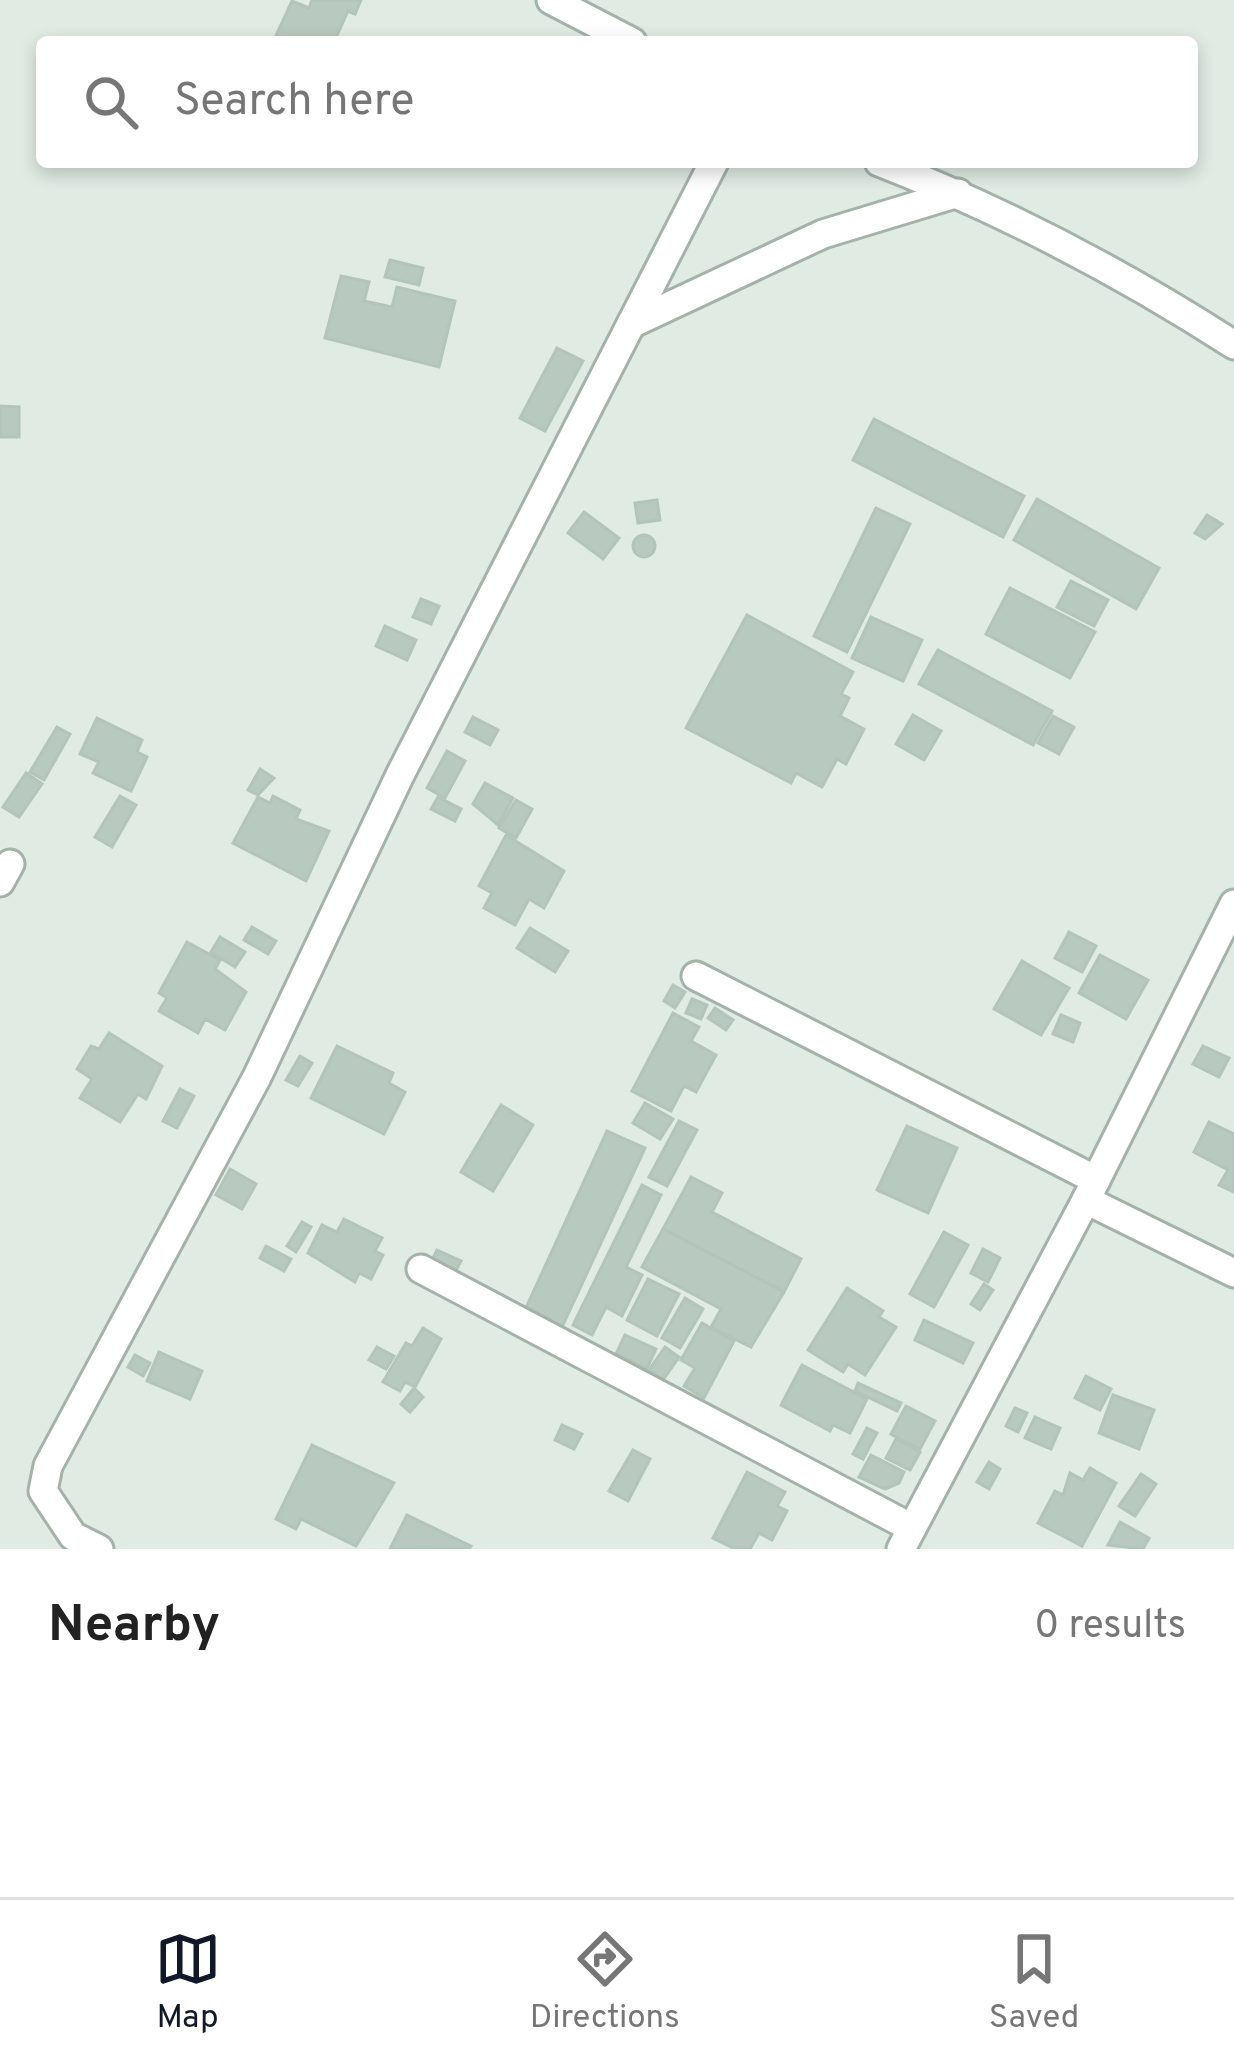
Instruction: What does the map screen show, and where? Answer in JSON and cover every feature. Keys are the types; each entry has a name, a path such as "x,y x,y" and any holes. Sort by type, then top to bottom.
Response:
{"street":[{"path":"551,0 620,36"},
{"path":"100,1549 73,1535 43,1491 48,1466 256,1077 400,775 711,168"},
{"path":"894,168 958,193 1139,284 1234,345"},
{"path":"631,324 823,234 958,193"},
{"path":"421,1270 906,1539 1091,1190 1234,904"},
{"path":"696,976 1234,1273"}],"building":[{"path":"312,0 361,0 355,14 348,11 337,36 276,36 292,1 309,8"},
{"path":"390,260 423,268 419,285 385,277"},
{"path":"341,276 369,282 364,301 392,307 397,287 455,301 439,367 325,338"},
{"path":"557,348 583,361 545,431 520,418"},
{"path":"0,406 19,407 19,437 0,437"},
{"path":"874,419 1024,496 1003,537 853,460"},
{"path":"1037,499 1159,568 1136,609 1014,540"},
{"path":"657,500 660,520 638,523 635,503"},
{"path":"876,508 910,524 847,652 814,636"},
{"path":"584,512 619,538 603,559 568,533"},
{"path":"1207,515 1222,524 1205,539 1195,533"},
{"path":"644,535 655,546 644,557 633,546"},
{"path":"1071,581 1108,600 1094,626 1057,607"},
{"path":"1010,588 1095,632 1070,678 986,634"},
{"path":"421,599 439,606 431,624 413,617"},
{"path":"747,615 853,672 841,694 849,698 840,716 864,729 846,764 837,759 822,787 796,773 791,783 686,728"},
{"path":"871,617 922,640 903,681 852,658"},
{"path":"385,626 416,640 407,660 376,646"},
{"path":"938,650 1052,711 1033,745 919,684"},
{"path":"913,715 941,731 924,760 896,744"},
{"path":"1053,716 1074,727 1059,754 1038,743"},
{"path":"473,717 498,730 490,745 465,732"},
{"path":"97,718 142,740 137,752 147,757 131,791 93,773 99,762 80,754"},
{"path":"57,727 70,734 44,780 30,772"},
{"path":"447,751 465,761 445,798 427,788"},
{"path":"260,769 274,778 258,795 248,790"},
{"path":"26,773 42,784 19,817 3,807"},
{"path":"485,783 513,798 498,825 473,804"},
{"path":"120,796 136,805 112,847 95,837"},
{"path":"273,796 300,810 296,819 329,831 306,881 233,843 258,797 270,803"},
{"path":"438,797 461,809 455,821 431,809"},
{"path":"516,800 532,809 516,838 499,828"},
{"path":"506,835 564,871 544,908 529,899 515,925 484,908 492,893 479,886"},
{"path":"252,927 276,941 268,954 244,940"},
{"path":"530,928 568,951 555,972 517,948"},
{"path":"1069,932 1096,946 1082,972 1055,958"},
{"path":"220,937 245,952 235,967 211,952"},
{"path":"187,942 220,960 215,969 246,992 225,1030 205,1019 198,1033 159,1011 167,998 159,993"},
{"path":"1100,955 1148,980 1126,1019 1079,993"},
{"path":"1022,961 1069,988 1041,1035 994,1009"},
{"path":"673,985 685,992 675,1008 664,1001"},
{"path":"692,999 707,1005 701,1019 686,1013"},
{"path":"715,1008 733,1020 726,1030 708,1018"},
{"path":"673,1013 699,1027 691,1041 716,1055 696,1092 684,1086 671,1111 632,1091"},
{"path":"1061,1015 1080,1023 1073,1042 1053,1034"},
{"path":"109,1033 162,1066 146,1099 138,1094 120,1122 80,1098 92,1079 77,1069 91,1046 99,1049"},
{"path":"337,1046 393,1073 389,1083 405,1092 384,1134 311,1098"},
{"path":"1203,1046 1229,1058 1219,1077 1193,1064"},
{"path":"300,1056 312,1063 298,1086 286,1080"},
{"path":"180,1089 194,1096 177,1128 163,1121"},
{"path":"645,1103 673,1119 660,1139 633,1123"},
{"path":"501,1105 533,1125 493,1191 461,1172"},
{"path":"679,1121 697,1130 667,1186 649,1177"},
{"path":"1209,1122 1234,1134 1234,1192 1219,1185 1228,1170 1194,1152"},
{"path":"907,1126 957,1148 928,1213 877,1190"},
{"path":"607,1131 645,1148 562,1327 525,1310"},
{"path":"230,1169 256,1184 242,1209 216,1195"},
{"path":"691,1177 722,1193 712,1212 801,1259 784,1292 663,1229"},
{"path":"642,1185 661,1195 626,1267 642,1275 622,1316 606,1307 592,1335 573,1325"},
{"path":"344,1219 382,1238 375,1251 383,1255 371,1279 359,1273 355,1282 308,1253 322,1225 337,1232"},
{"path":"302,1222 311,1227 296,1252 287,1246"},
{"path":"663,1229 784,1292 751,1347 711,1327 721,1309 642,1267"},
{"path":"944,1232 968,1245 934,1307 910,1294"},
{"path":"266,1246 291,1259 284,1271 260,1258"},
{"path":"983,1249 1000,1258 988,1282 971,1273"},
{"path":"437,1250 461,1261 455,1272 432,1260"},
{"path":"648,1279 679,1294 657,1336 627,1320"},
{"path":"984,1284 993,1290 980,1310 971,1304"},
{"path":"847,1288 883,1311 879,1317 896,1327 865,1375 848,1364 843,1372 808,1350"},
{"path":"685,1298 703,1309 680,1348 662,1338"},
{"path":"924,1320 973,1343 963,1363 915,1340"},
{"path":"702,1323 734,1341 704,1398 684,1386 695,1368 681,1360"},
{"path":"423,1328 441,1339 415,1387 405,1382 400,1391 383,1382 406,1343 412,1346"},
{"path":"625,1335 656,1349 647,1368 616,1354"},
{"path":"377,1347 394,1356 386,1369 369,1360"},
{"path":"665,1347 679,1357 663,1380 649,1370"},
{"path":"159,1352 202,1371 190,1399 147,1381"},
{"path":"135,1355 150,1363 143,1376 128,1367"},
{"path":"802,1365 867,1399 850,1433 833,1425 830,1431 781,1405"},
{"path":"1086,1376 1111,1389 1100,1410 1075,1398"},
{"path":"858,1383 901,1403 897,1411 855,1391"},
{"path":"414,1388 423,1397 410,1412 401,1404"},
{"path":"1113,1395 1154,1410 1139,1449 1099,1433"},
{"path":"906,1406 935,1421 920,1449 891,1434"},
{"path":"1015,1408 1027,1413 1018,1432 1006,1426"},
{"path":"1035,1417 1060,1428 1051,1449 1025,1438"},
{"path":"562,1425 582,1434 574,1449 555,1440"},
{"path":"867,1428 877,1433 863,1459 853,1454"},
{"path":"896,1439 920,1452 910,1470 886,1458"},
{"path":"312,1445 394,1483 356,1546 301,1519 296,1529 276,1519"},
{"path":"633,1450 650,1459 628,1501 609,1491"},
{"path":"871,1455 904,1472 899,1483 885,1489 859,1477"},
{"path":"989,1462 1000,1469 989,1489 977,1482"},
{"path":"1090,1468 1116,1483 1082,1546 1038,1523 1055,1491 1063,1495 1070,1473 1083,1480"},
{"path":"747,1472 785,1492 777,1506 787,1511 772,1540 759,1533 750,1549 735,1549 713,1538"},
{"path":"1141,1474 1156,1484 1135,1516 1119,1506"},
{"path":"407,1515 471,1546 390,1549"},
{"path":"1120,1522 1149,1538 1143,1549 1108,1545"}]}
